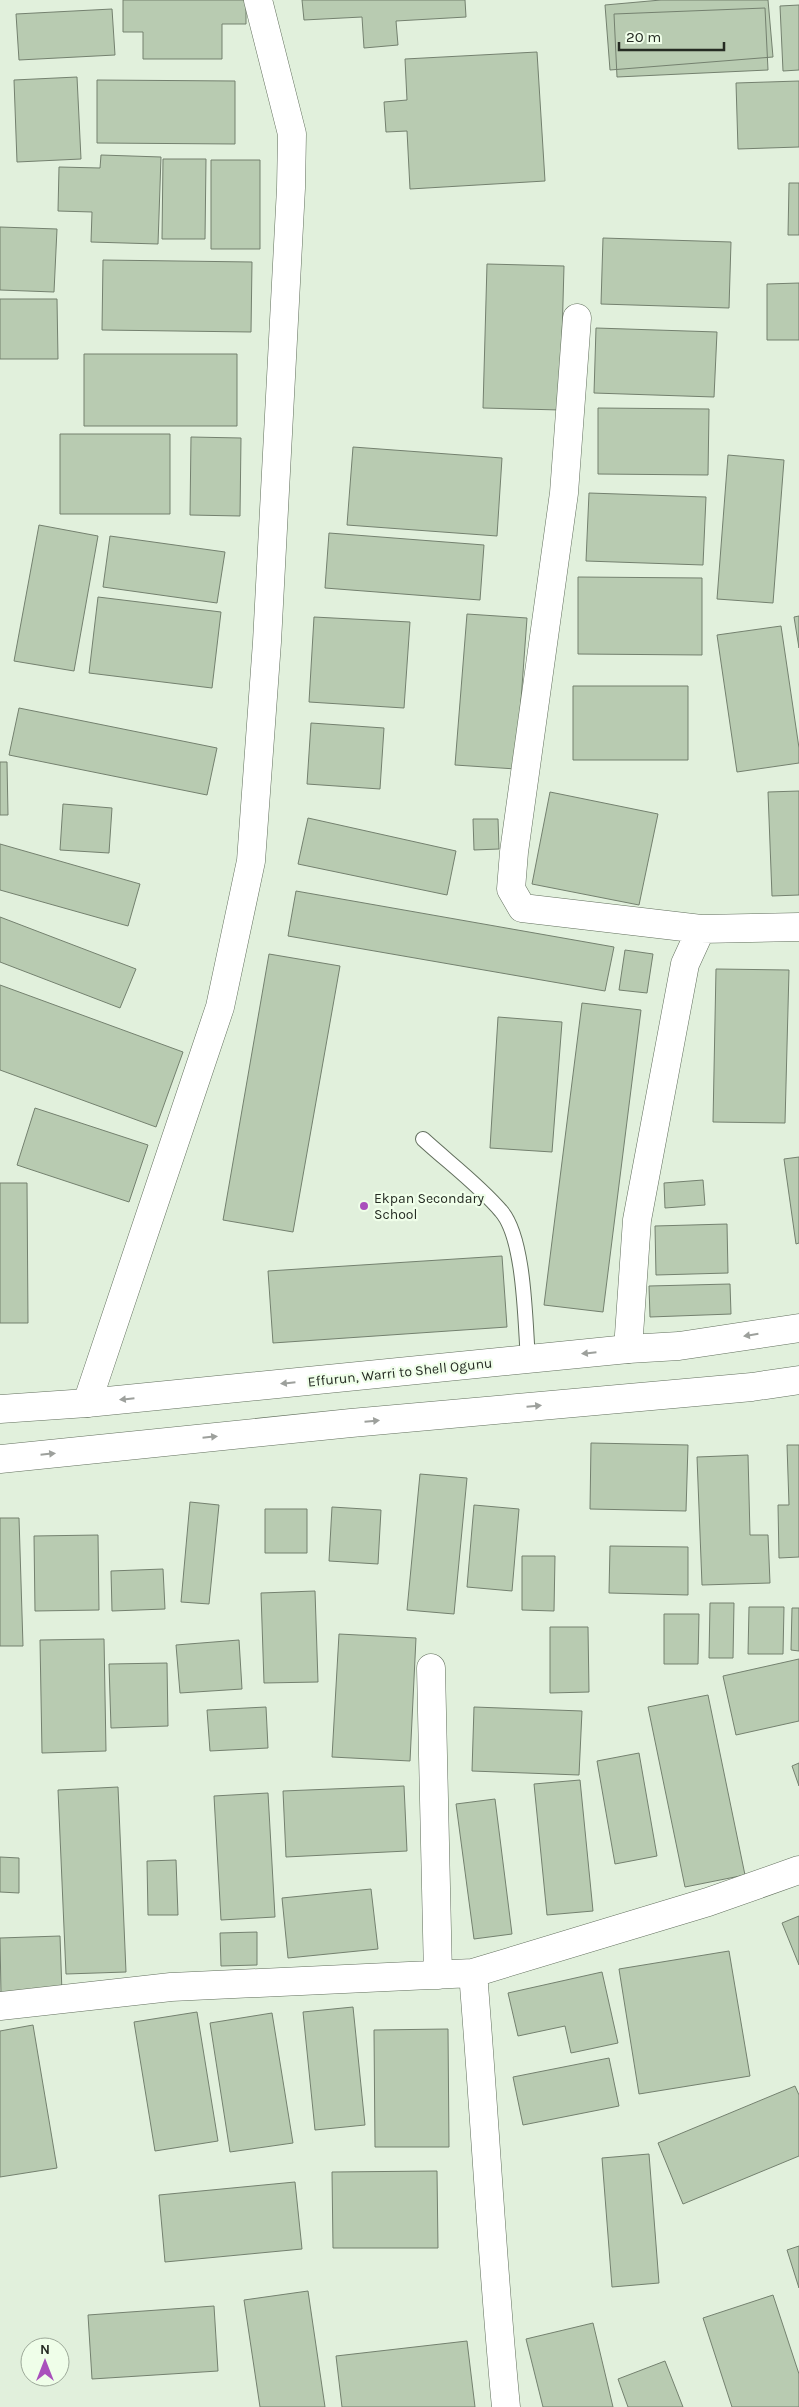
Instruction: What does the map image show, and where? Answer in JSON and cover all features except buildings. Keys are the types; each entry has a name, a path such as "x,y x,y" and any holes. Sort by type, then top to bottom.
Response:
{"street":[{"path":"87,1403 220,1007 252,861 268,632 291,188 292,134 258,0"},
{"path":"577,318 564,493 514,852 511,889 522,908 701,929 799,927"},
{"path":"628,1349 637,1220 685,964 701,929"},
{"name":"Effurun, Warri to Shell Ogunu","path":"0,1409 87,1403 628,1349 679,1346 799,1328"},
{"path":"0,1459 351,1422 752,1386 799,1380"},
{"path":"431,1668 438,1975"},
{"path":"0,2006 170,1987 473,1974 708,1902 799,1870"},
{"path":"473,1974 483,2100 493,2272 506,2407"}],"lane":[{"path":"423,1139 502,1212 515,1239 522,1281 528,1359"}],"place":[{"name":"Ekpan Secondary School","path":"364,1206"}]}
